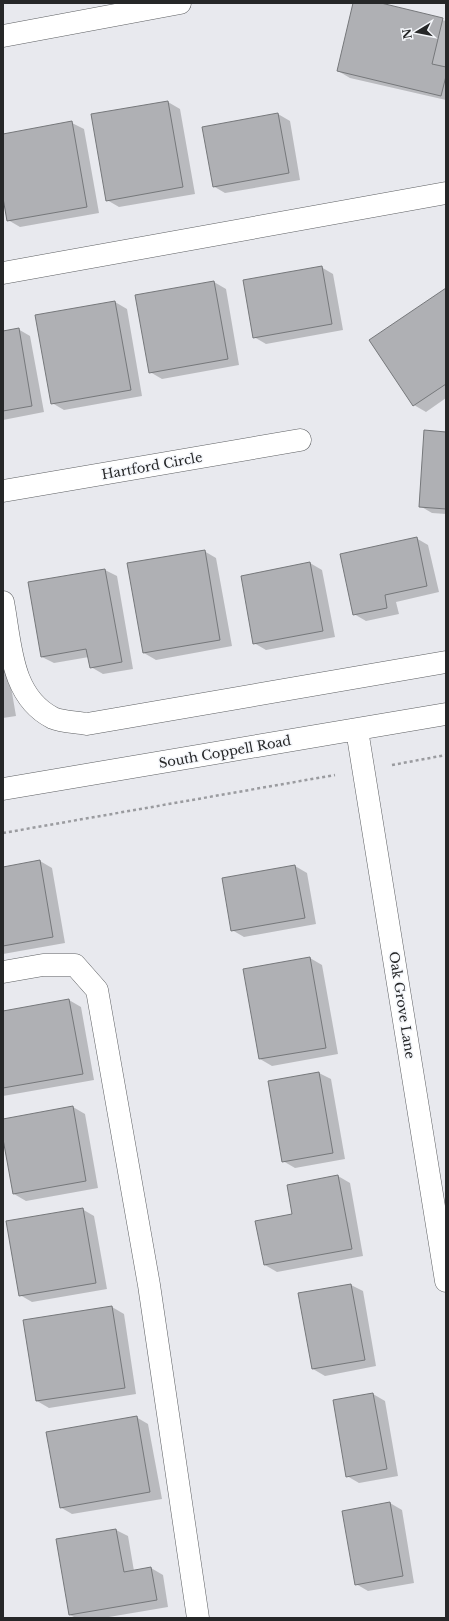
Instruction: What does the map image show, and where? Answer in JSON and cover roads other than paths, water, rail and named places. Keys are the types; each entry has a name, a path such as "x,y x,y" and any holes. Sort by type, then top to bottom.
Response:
{"street":[{"path":"3,36 180,3"},
{"path":"3,274 446,193"},
{"name":"Hartford Circle","path":"3,491 300,440"},
{"path":"3,602 16,676 31,702 54,718 87,724 446,662"},
{"name":"South Coppell Road","path":"3,789 446,714"},
{"name":"Oak Grove Lane","path":"357,730 446,1281"},
{"path":"3,972 43,965 75,965 97,990 148,1285 198,1618"}]}
